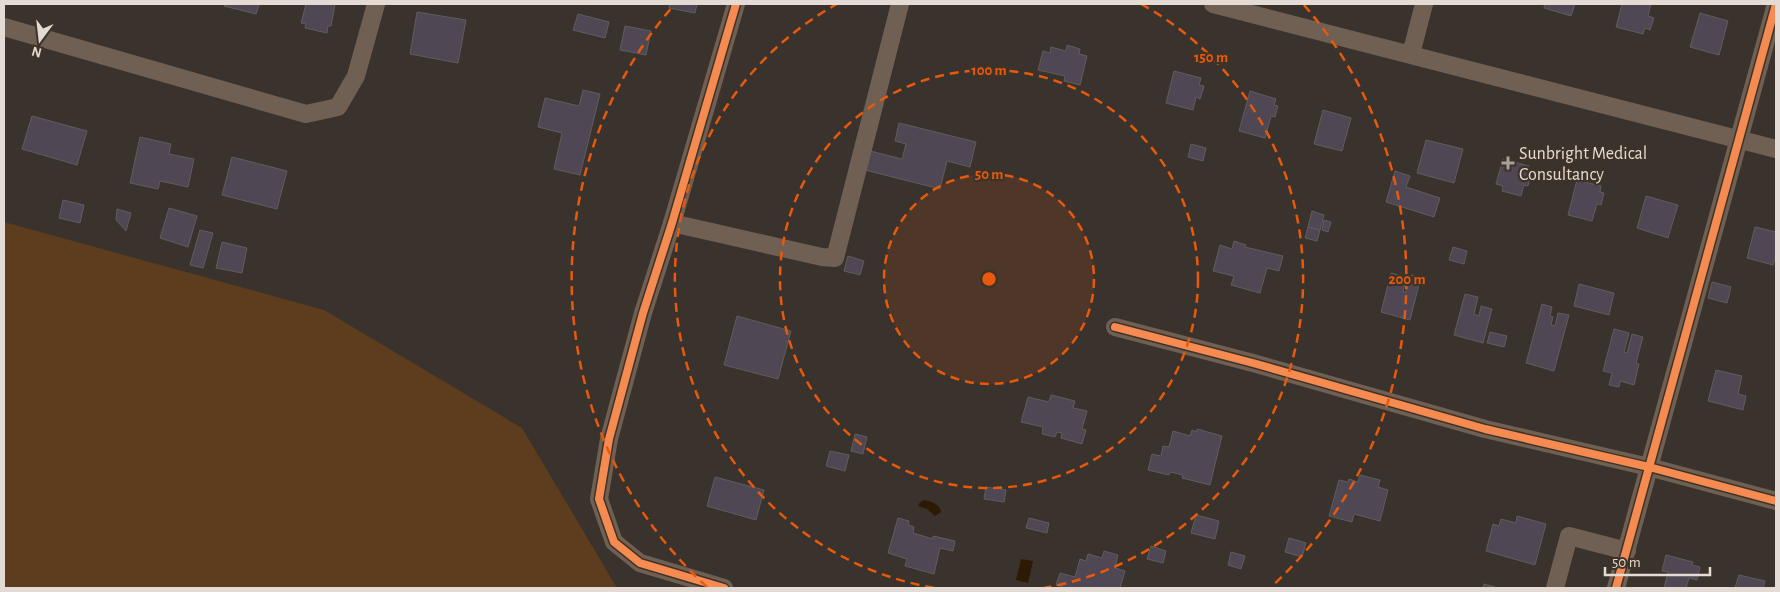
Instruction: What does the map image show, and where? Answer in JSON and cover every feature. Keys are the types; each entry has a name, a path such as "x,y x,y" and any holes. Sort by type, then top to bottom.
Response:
{"street":[{"path":"4,27 306,114 338,107 356,76 376,4"},
{"path":"724,588 640,563 614,542 599,499 611,430 643,313 672,223 736,4"},
{"path":"672,223 822,257 835,258 900,4"},
{"path":"1213,4 1776,149"},
{"path":"1411,54 1424,4"},
{"path":"1616,588 1628,552 1648,468 1776,4"},
{"path":"1115,327 1253,363 1486,429 1776,501"},
{"path":"1555,588 1569,536 1628,552"}],"shaded area":[{"path":"4,222 324,310 522,428 617,588 4,588"},
{"path":"925,500 937,505 941,512 935,516 927,509 918,506 920,502"},
{"path":"1021,559 1033,561 1028,583 1016,580"}],"building":[{"path":"225,4 259,5 256,14 224,6"},
{"path":"306,4 335,4 331,26 328,26 327,33 305,28 306,24 301,23"},
{"path":"670,4 697,4 695,13 669,8"},
{"path":"1545,4 1575,4 1571,16 1544,8"},
{"path":"1622,4 1651,4 1648,16 1654,18 1650,30 1645,28 1643,34 1616,27"},
{"path":"417,12 466,20 458,63 410,54"},
{"path":"1700,13 1728,21 1719,55 1690,47"},
{"path":"578,14 609,22 605,38 573,30"},
{"path":"625,26 651,31 646,55 620,50"},
{"path":"1067,45 1080,49 1079,54 1087,56 1080,85 1064,81 1065,76 1038,70 1043,51 1050,53 1051,47 1066,51"},
{"path":"1174,71 1201,78 1199,85 1204,86 1200,99 1196,97 1193,110 1166,103"},
{"path":"583,90 600,94 580,175 554,169 562,133 538,127 545,98 579,106"},
{"path":"1250,91 1276,99 1274,105 1278,106 1275,117 1271,116 1265,138 1239,131"},
{"path":"1323,110 1351,118 1342,151 1314,144"},
{"path":"32,116 87,131 77,165 22,149"},
{"path":"899,123 976,142 970,167 947,161 940,189 865,170 870,151 902,159 906,144 895,141"},
{"path":"140,137 171,144 169,154 194,159 188,187 160,181 158,189 130,183"},
{"path":"1426,140 1463,149 1454,183 1417,173"},
{"path":"1191,144 1206,148 1203,161 1188,157"},
{"path":"232,157 287,171 277,209 222,195"},
{"path":"1503,159 1529,166 1527,173 1531,174 1528,186 1524,185 1521,196 1502,191 1503,186 1496,184"},
{"path":"1395,171 1410,176 1406,187 1440,198 1434,217 1386,202"},
{"path":"1577,180 1601,186 1600,192 1604,193 1601,205 1597,204 1592,221 1568,215"},
{"path":"1646,196 1678,205 1668,238 1637,228"},
{"path":"63,200 84,205 80,223 59,218"},
{"path":"169,208 197,216 188,247 160,238"},
{"path":"117,209 131,213 126,231 116,220"},
{"path":"1312,211 1324,215 1320,230 1308,227"},
{"path":"1324,220 1331,222 1328,232 1322,230"},
{"path":"1308,227 1320,230 1317,241 1305,238"},
{"path":"1755,227 1776,232 1776,255 1773,265 1747,258"},
{"path":"200,230 213,233 203,268 190,265"},
{"path":"1234,241 1246,245 1245,247 1283,256 1279,271 1267,268 1260,293 1231,285 1234,276 1213,271 1220,245 1232,249"},
{"path":"222,242 247,248 242,273 216,268"},
{"path":"1453,247 1467,251 1464,264 1449,260"},
{"path":"848,256 864,261 860,275 844,271"},
{"path":"1391,273 1406,277 1403,292 1406,292 1411,275 1421,277 1410,320 1381,312"},
{"path":"1712,282 1731,287 1727,303 1708,298"},
{"path":"1579,284 1614,293 1609,315 1574,306"},
{"path":"1465,294 1478,297 1474,314 1479,316 1481,306 1492,309 1483,343 1454,335"},
{"path":"1542,304 1552,307 1550,316 1553,317 1551,325 1555,326 1558,313 1569,315 1554,371 1526,363"},
{"path":"737,316 791,331 778,379 724,365"},
{"path":"1614,329 1629,333 1624,352 1627,353 1632,334 1643,337 1636,363 1639,364 1634,385 1620,381 1619,387 1609,385 1612,373 1603,371"},
{"path":"1490,332 1507,336 1504,347 1487,343"},
{"path":"1716,370 1742,376 1738,394 1746,396 1743,410 1708,401"},
{"path":"1051,395 1075,401 1073,408 1087,411 1082,429 1086,430 1082,444 1061,438 1062,433 1057,432 1055,437 1042,434 1043,427 1021,422 1028,397 1049,402"},
{"path":"1197,429 1222,436 1210,485 1182,478 1183,475 1170,472 1169,475 1148,470 1152,454 1161,456 1163,446 1169,447 1173,431 1190,436 1192,430 1197,432"},
{"path":"855,434 867,437 863,454 851,451"},
{"path":"830,451 849,455 845,471 826,466"},
{"path":"1360,475 1380,480 1378,487 1388,490 1380,521 1354,514 1352,522 1329,516 1339,480 1348,482 1349,479 1358,482"},
{"path":"715,477 764,490 756,520 707,506"},
{"path":"986,487 1006,490 1004,502 984,499"},
{"path":"1196,515 1219,521 1215,539 1191,533"},
{"path":"1517,516 1546,524 1535,565 1486,551 1493,524 1499,526 1501,519 1516,523"},
{"path":"898,518 909,521 908,525 914,527 913,533 933,539 933,536 955,541 953,551 940,548 934,574 905,566 907,559 888,553"},
{"path":"1029,518 1049,523 1047,533 1026,528"},
{"path":"1289,538 1306,543 1302,557 1285,552"},
{"path":"1151,546 1166,551 1163,563 1147,559"},
{"path":"1104,551 1118,555 1115,568 1125,571 1120,588 1066,588 1056,585 1060,573 1075,577 1080,559 1086,561 1088,554 1102,558"},
{"path":"1231,552 1245,556 1241,569 1228,565"},
{"path":"1666,555 1693,562 1692,565 1700,567 1697,580 1689,578 1686,588 1664,588 1668,572 1662,571"},
{"path":"1739,575 1765,581 1763,588 1735,588"},
{"path":"1484,584 1495,587 1495,588 1483,588"}],"cycle path":[{"path":"724,588 640,563 614,542 599,499 609,439 643,313 672,223 736,4"},
{"path":"1616,588 1776,4"},
{"path":"1115,327 1253,363 1485,429 1649,467 1776,501"}],"place":[{"name":"Sunbright Medical Consultancy","path":"1508,163"}]}
